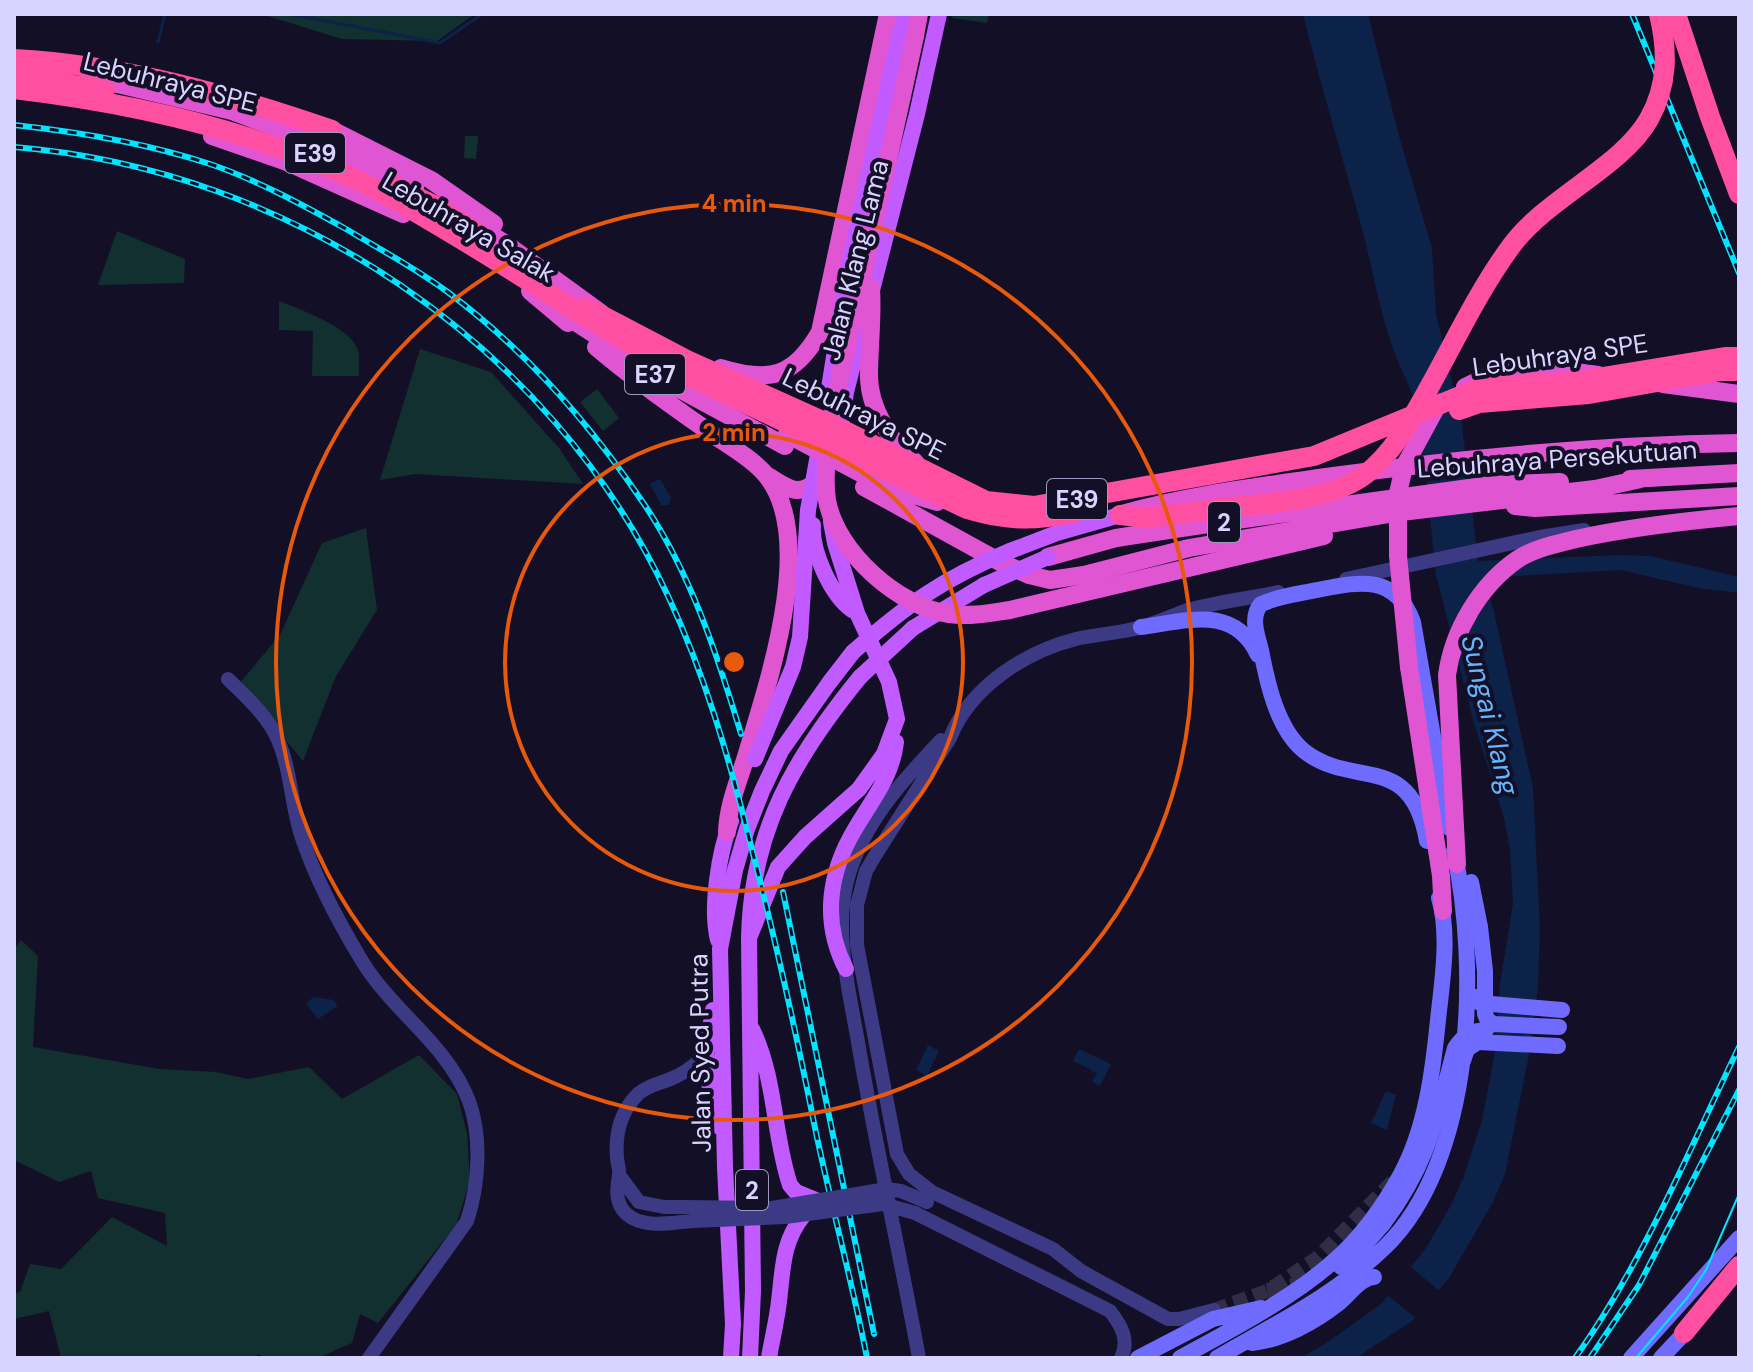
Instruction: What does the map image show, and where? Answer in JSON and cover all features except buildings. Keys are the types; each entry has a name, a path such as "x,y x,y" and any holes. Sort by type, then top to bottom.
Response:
{"highway":[{"path":"692,358 745,375 773,374 797,364 820,332 888,14"},
{"path":"919,14 906,27 829,445 826,489 831,516 873,577 911,601 947,614 971,616 1010,610 1324,536 1402,504 1477,502 1595,489 1641,479"},
{"path":"1120,515 1147,518 1328,492 1364,475 1384,458 1415,413 1513,243 1543,213 1637,138 1644,128 1659,98 1666,70 1665,40 1659,14"},
{"path":"1676,14 1739,194"},
{"path":"1690,14 1739,160"},
{"path":"14,59 77,63 193,86 332,130 431,180 591,292 612,311"},
{"name":"Lebuhraya Salak","path":"14,67 116,83 232,111 330,148 416,189 506,244 572,291"},
{"name":"Lebuhraya SPE","path":"14,75 126,94 207,113 371,175 438,207 586,307 687,360 845,431 986,501 1034,506 1314,456 1482,387 1572,382 1739,357"},
{"name":"Lebuhraya Salak","path":"14,92 176,124 287,162 398,211 489,263 674,386 865,481"},
{"name":"Lebuhraya SPE","path":"14,92 121,107 203,125 287,152 366,184 503,263 575,311 684,374 967,509 996,518 1041,520 1318,465 1479,403 1589,394 1720,371 1739,371"},
{"path":"232,111 332,130"},
{"path":"835,270 845,282 854,285 872,283 873,320 868,378 885,427 902,451 932,475 970,495 1014,504 1066,505"},
{"path":"530,291 639,384 765,474 798,491 808,489 818,479"},
{"path":"572,291 720,374 826,422"},
{"name":"E37","path":"572,291 678,369 786,440"},
{"path":"1449,870 1409,667 1398,556 1398,493 1404,467 1436,408 1458,390 1486,377 1526,366 1739,394"},
{"name":"Lebuhraya Persekutuan","path":"1120,515 1220,492 1388,468 1658,444 1739,443"},
{"path":"865,481 935,502 991,511 1046,509 1235,473 1265,472 1311,479"},
{"name":"Lebuhraya Persekutuan","path":"1048,557 1116,538 1402,504 1491,485 1739,473"},
{"path":"727,832 729,806 765,694 782,619 790,559 782,502 765,474"},
{"path":"865,481 1000,562 1029,575 1050,580 1084,575 1189,548 1380,515"},
{"path":"1477,502 1535,508 1739,496"},
{"path":"1443,911 1454,814 1447,675 1449,656 1458,633 1486,588 1542,542 1680,521 1739,516"},
{"path":"1684,1333 1735,1274"}],"main road":[{"name":"Jalan Klang Lama","path":"846,969 833,938 830,898 834,878 852,833 887,779 895,753 897,719 889,682 857,613 835,543 831,526 831,497 846,392 917,114 939,14"},
{"name":"Jalan Klang Lama","path":"720,949 715,912 727,832 793,667 800,637 808,510 848,269 906,27"},
{"path":"857,613 846,606 815,554 812,534 826,422 841,351 861,331"},
{"name":"Jalan Syed Putra","path":"731,1358 733,1324 720,949 735,870 762,791 781,751 829,683 853,652 900,611 964,570 1057,533 1120,515"},
{"name":"Jalan Syed Putra","path":"750,1358 753,1291 750,913 757,861 776,803 828,716 860,677 913,628 984,585 1048,557"},
{"path":"1180,1358 1239,1326 1334,1261 1371,1222 1403,1171 1421,1120 1434,1057 1441,996 1443,911 1432,876 1423,818 1410,794 1376,774 1334,764 1304,751 1293,738 1278,713 1265,671 1254,617 1261,604 1353,583 1375,583 1397,596 1413,622 1440,786 1449,870 1464,900 1467,969 1461,1066 1450,1128 1436,1169 1421,1201 1382,1264 1322,1315 1268,1341 1241,1343"},
{"path":"1141,627 1186,616 1231,624 1252,643 1265,671"},
{"path":"749,938 778,867 805,837 844,805 871,774 884,754 897,719"},
{"path":"1454,814 1480,927 1488,1021 1560,1035"},
{"path":"720,969 706,1053 715,1132 725,1153"},
{"path":"1467,969 1474,997 1480,1003 1493,1004 1560,1035"},
{"path":"750,1024 762,1049 769,1075 790,1185 796,1192 818,1201"},
{"path":"1284,1296 1306,1291 1333,1274 1361,1249 1403,1198 1420,1168 1434,1130 1455,1048 1463,1037 1473,1030 1560,1035"},
{"path":"1461,1066 1467,1049 1478,1042 1560,1035"},
{"path":"769,1358 783,1255 792,1229 803,1216"},
{"path":"1631,1358 1739,1238"},
{"path":"1217,1358 1308,1307 1351,1277 1382,1264"},
{"path":"1351,1277 1374,1270 1382,1264"},
{"path":"1138,1358 1213,1319 1268,1307"},
{"path":"1661,1358 1684,1333"}],"street":[{"path":"1186,616 1292,589 1542,542"},
{"path":"919,1358 870,1110 846,969 842,920 844,895 858,852 873,823 894,793 986,687 1043,649 1076,639 1141,627"},
{"path":"228,679 252,702 278,739 302,838 362,961 383,992 437,1046 469,1102 476,1132 473,1204 467,1221 369,1358"},
{"path":"955,725 950,738 866,871 857,905 857,945 897,1154 919,1184 967,1210 1053,1249 1081,1271 1168,1319 1214,1310"},
{"path":"706,1053 694,1067 647,1087 625,1110 616,1138 619,1175 639,1202 664,1207 772,1208 887,1189 901,1191 927,1202 967,1210"},
{"path":"676,1077 700,1077 710,1081"},
{"path":"619,1175 615,1182 620,1205 625,1212 646,1223 803,1216 883,1204 915,1213 1110,1311 1121,1324 1124,1334 1121,1358"},
{"path":"664,1207 655,1210 653,1215 668,1223"}],"green space":[{"path":"261,14 475,14 437,41 342,39"},
{"path":"953,14 989,14 987,23 952,18"},
{"path":"465,136 478,136 476,159 464,158"},
{"path":"117,231 185,259 184,283 98,285"},
{"path":"279,301 345,333 358,350 359,376 312,376 313,331 279,330"},
{"path":"420,349 491,372 559,448 583,484 415,474 380,480"},
{"path":"597,389 619,418 603,431 580,402"},
{"path":"366,528 377,610 336,676 303,761 239,684 280,635 322,543"},
{"path":"21,940 38,956 33,1047 160,1069 216,1072 248,1079 309,1067 342,1099 419,1055 457,1094 467,1133 470,1181 456,1225 378,1323 360,1314 352,1343 318,1358 266,1358 258,1354 255,1358 61,1358 49,1311 14,1319 14,1294 20,1292 30,1264 61,1269 112,1217 167,1246 165,1213 98,1198 91,1171 59,1182 14,1160 14,949"}],"water":[{"name":"Sungai Klang","path":"1303,14 1368,14 1432,248 1436,314 1462,424 1478,561 1651,556 1739,577 1739,593 1698,588 1621,570 1483,578 1493,608 1533,788 1540,927 1538,987 1530,1050 1505,1174 1493,1202 1449,1278 1412,1321 1356,1358 1300,1358 1381,1304 1426,1248 1451,1205 1482,1120 1495,1051 1500,984 1513,903 1510,850 1504,818 1473,720 1436,575 1420,420 1388,334"},
{"path":"661,480 671,498 669,505 661,505 650,484"},
{"path":"313,997 334,1000 338,1006 318,1019 306,1004"},
{"path":"928,1045 939,1051 927,1076 916,1070"},
{"path":"1079,1049 1111,1064 1100,1086 1092,1082 1097,1072 1091,1073 1092,1070 1073,1061"},
{"path":"1386,1091 1396,1095 1387,1130 1371,1123"}],"pier":[{"path":"1408,1265 1442,1293 1418,1320 1385,1293"}],"waterway":[{"path":"158,42 165,14"},
{"path":"289,14 440,43 482,14"}],"tunnel":[{"path":"1214,1310 1267,1291 1317,1258 1395,1179"},
{"path":"1267,1291 1300,1285"}],"tram line":[{"path":"1636,1358 1688,1297 1706,1270 1739,1194"}],"railway":[{"path":"1632,14 1739,273"},
{"path":"14,125 137,144 210,164 245,178 313,211 399,260 477,315 529,363 578,416 642,501 688,584 741,734"},
{"path":"14,147 117,162 216,191 311,232 401,285 482,349 555,423 618,505 668,596 705,686 725,748 777,949 867,1358"},
{"path":"783,892 874,1334"},
{"path":"1575,1358 1643,1246 1739,1047"},
{"path":"1590,1358 1639,1285 1739,1090"}]}
